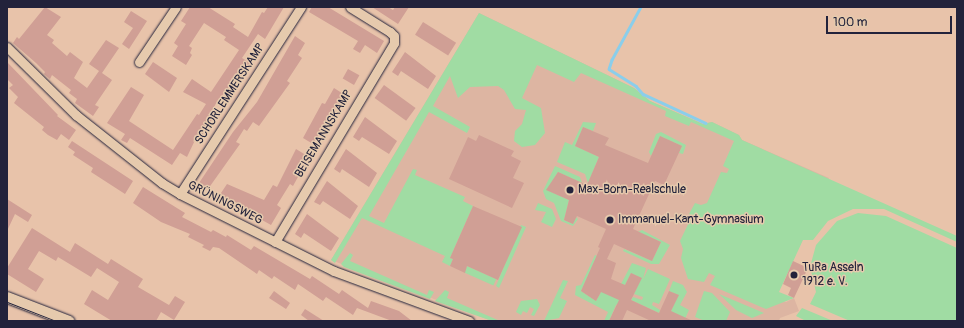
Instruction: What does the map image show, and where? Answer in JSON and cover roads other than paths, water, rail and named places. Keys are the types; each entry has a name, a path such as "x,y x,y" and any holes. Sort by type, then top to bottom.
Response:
{"main road":[{"path":"7,297 69,321"}],"street":[{"path":"139,62 176,7"},
{"name":"SCHORLEMMERSKAMP","path":"180,194 301,7"},
{"name":"BEISEMANNSKAMP","path":"275,242 394,40 390,32 350,7"},
{"name":"GRÜNINGSWEG","path":"7,47 76,115 162,183 180,194 334,271 469,321"}],"waterway":[{"path":"641,7 612,60 609,69 636,86 643,94 706,123"}],"tram line":[{"path":"7,302 56,321"}],"place":[{"name":"Max-Born-Realschule","path":"570,190"},
{"name":"Immanuel-Kant-Gymnasium","path":"610,220"},
{"name":"TuRa Asseln 1912 e. V.","path":"794,275"}]}
